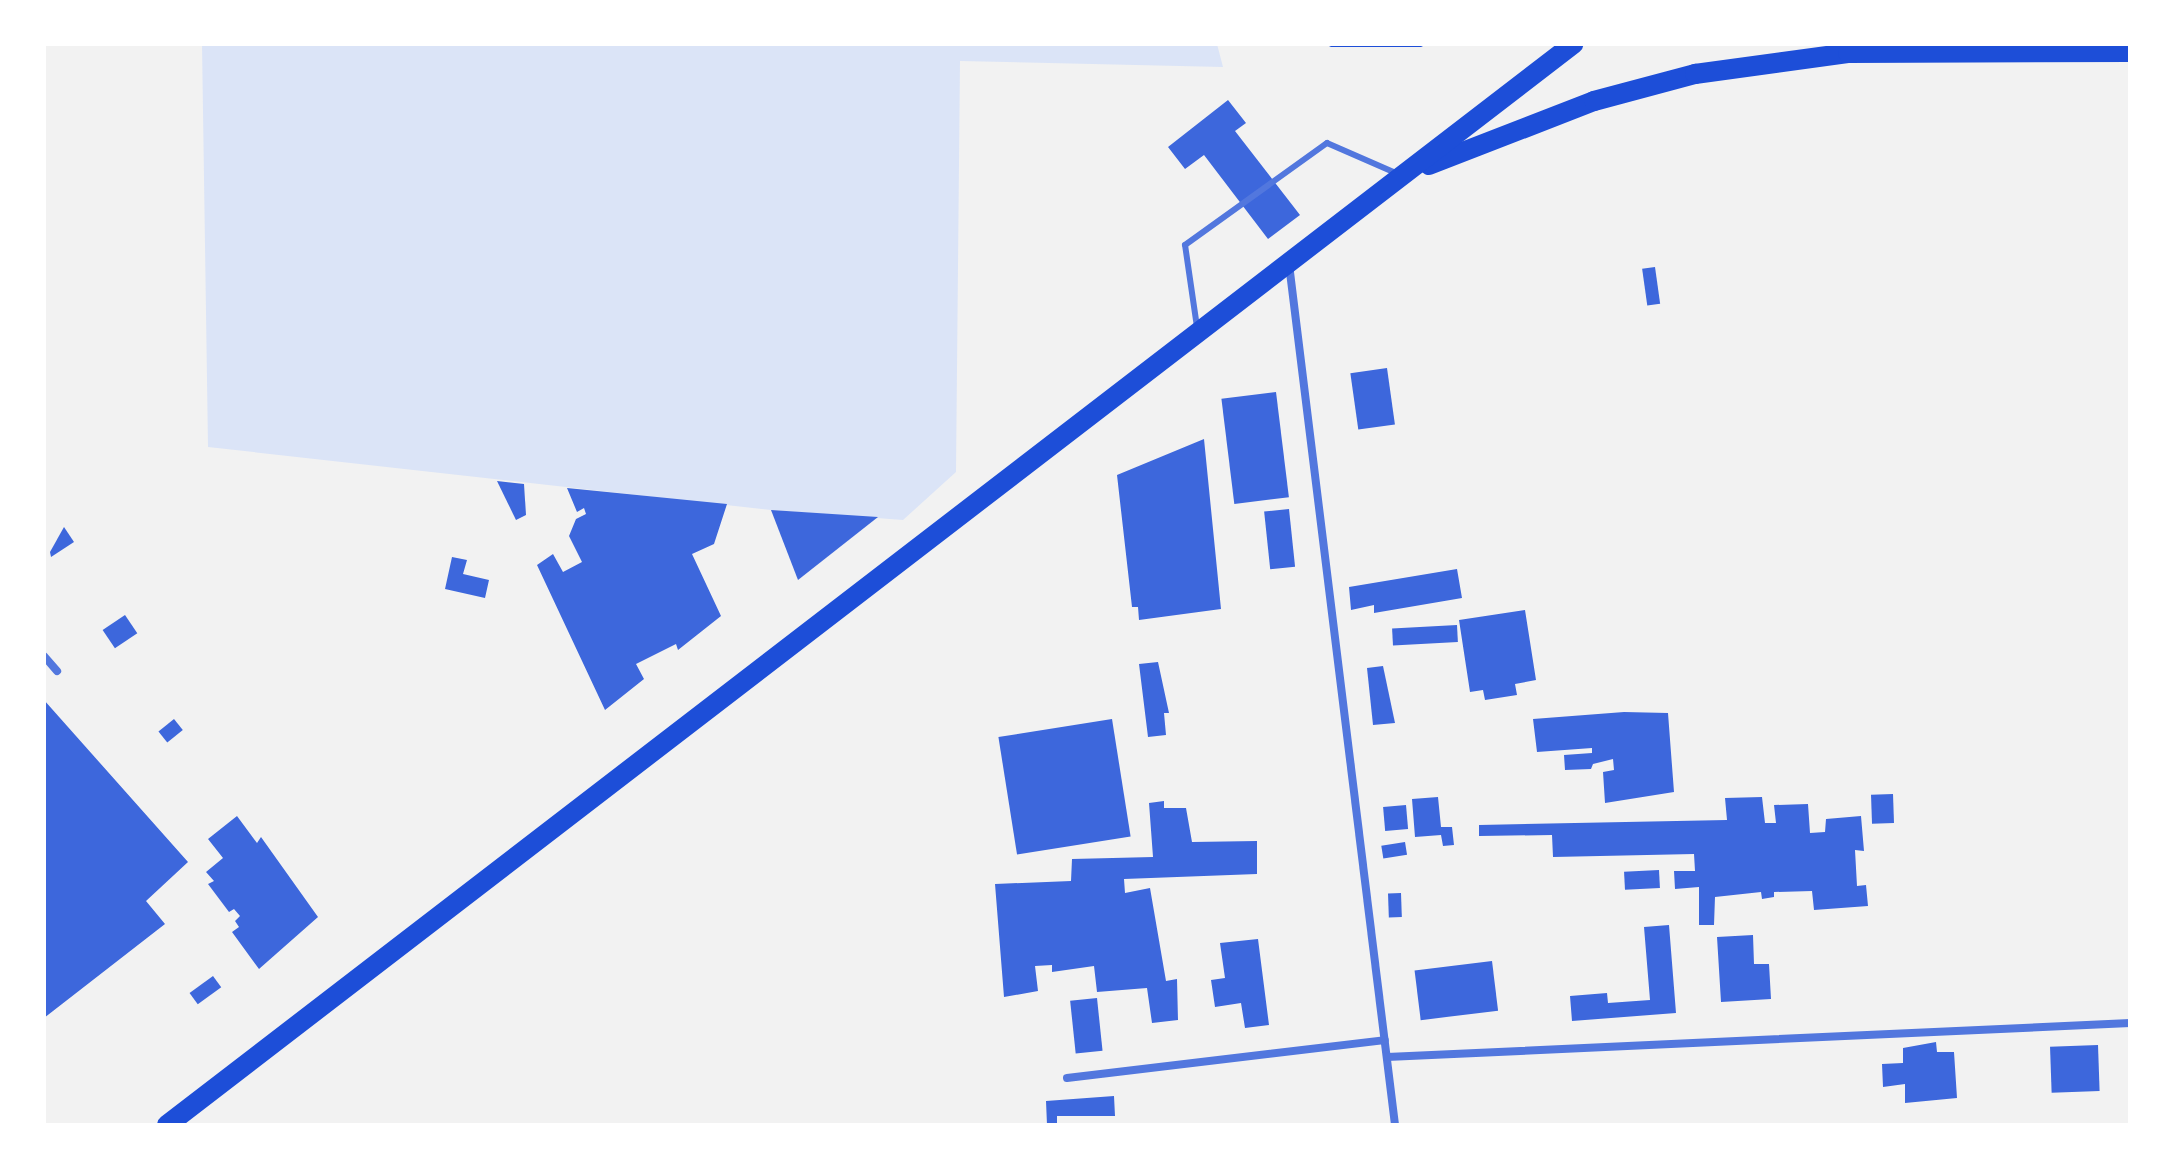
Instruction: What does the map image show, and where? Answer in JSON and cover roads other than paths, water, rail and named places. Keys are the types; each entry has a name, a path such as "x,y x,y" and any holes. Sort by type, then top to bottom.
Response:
{"main road":[{"path":"167,1125 1573,44"},
{"path":"1403,176 1594,101 1695,74 1848,53 1973,47 2130,52"}],"street":[{"path":"1289,261 1395,1125"},
{"path":"44,656 57,671"},
{"path":"1387,1057 2130,1023"},
{"path":"1067,1078 1385,1040"}],"lane":[{"path":"1197,331 1185,245 1327,143 1403,176"}]}
